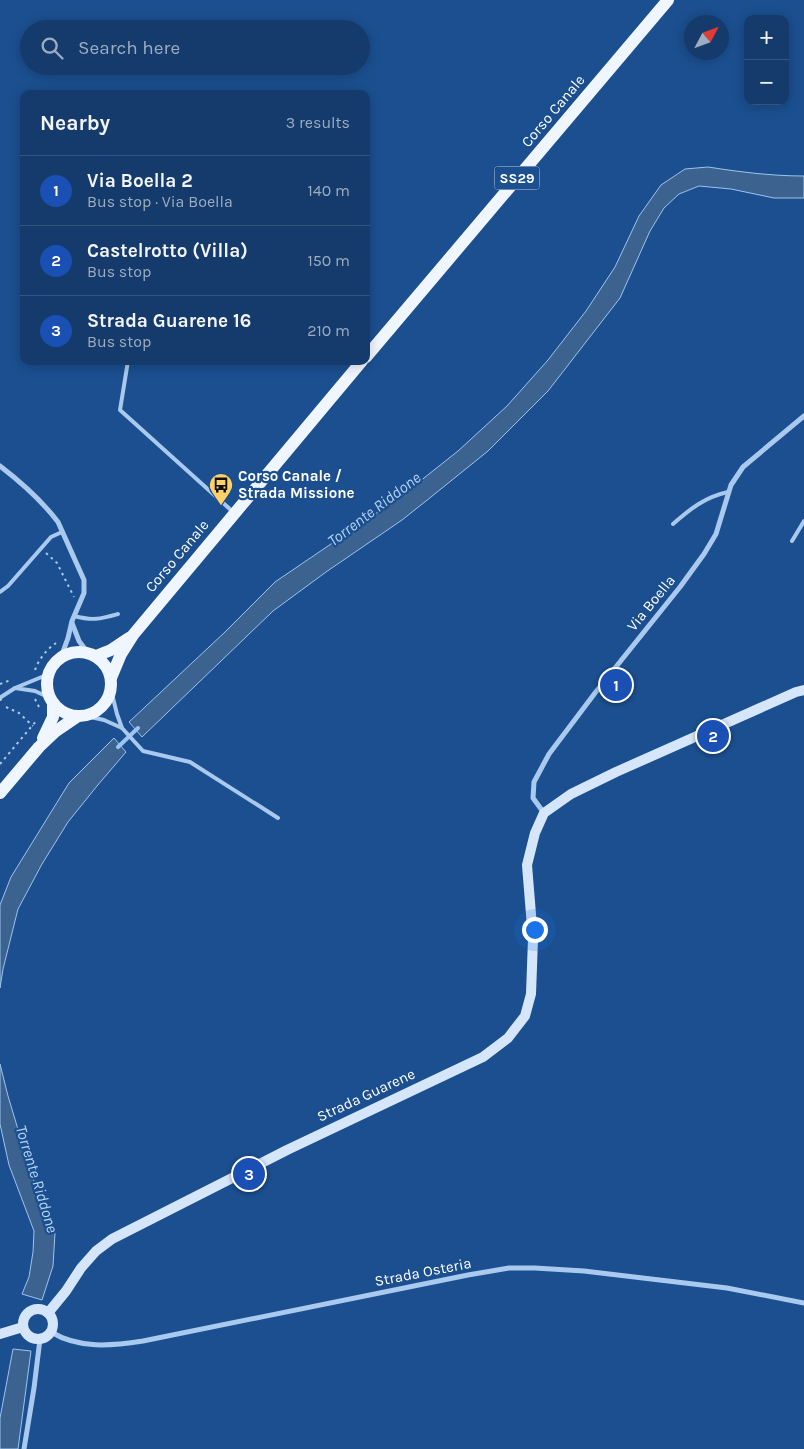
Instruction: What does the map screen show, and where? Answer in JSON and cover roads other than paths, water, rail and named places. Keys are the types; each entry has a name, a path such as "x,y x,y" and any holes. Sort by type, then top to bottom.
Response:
{"main road":[{"name":"Corso Canale","path":"370,352 668,0"},
{"name":"Corso Canale","path":"0,792 39,747 56,731 82,716 103,707 108,699 121,654 133,635 359,365"},
{"name":"Corso Canale","path":"61,657 70,653 92,654 111,650 133,635"},
{"path":"92,654 103,662 108,669 111,684"},
{"path":"49,674 61,657"},
{"name":"Corso Canale","path":"39,747 53,717 52,701 47,688 49,674"},
{"path":"544,812 571,794 616,772 800,690"},
{"path":"52,701 60,710 68,714 82,716"},
{"name":"Strada Guarene","path":"48,1313 66,1291 81,1268 96,1251 112,1239 287,1150 483,1057 508,1038 525,1016 532,994 533,939 528,865 535,833 544,812"},
{"path":"40,1308 48,1313 52,1317 53,1322 51,1332 40,1339 28,1335 23,1327 24,1318 30,1310 40,1308"},
{"path":"0,1334 23,1327"}],"street":[{"name":"Via Boella","path":"544,812 534,798 534,782 549,754 704,554 716,534 730,484 743,467 804,416"},
{"path":"0,466 20,482 53,515 58,522 84,582 84,593 73,618 61,657"},
{"path":"73,618 74,629 79,640 92,654"},
{"name":"Strada Osteria","path":"51,1332 62,1338 88,1345 114,1345 179,1334 509,1268 584,1271 727,1288 804,1303"},
{"path":"24,1449 40,1339"}],"lane":[{"path":"127,365 120,410 234,513"},
{"path":"673,524 702,500 728,492"},
{"path":"792,541 804,522"},
{"path":"0,592 8,586 51,536 62,532"},
{"path":"73,618 89,620 118,614"},
{"path":"0,699 15,688 49,674"},
{"path":"111,684 122,728 143,751 190,762 278,818"},
{"path":"15,688 35,691 52,701"},
{"path":"82,716 104,720 122,728"}],"water":[{"path":"708,167 804,176 804,198 774,198 731,189 699,186 679,194 664,208 650,231 620,298 548,391 488,451 431,497 402,520 273,611 142,737 129,722 275,582 400,497 458,451 507,406 548,360 586,311 615,267 639,216 661,185 685,169"},
{"path":"114,738 126,752 68,822 42,864 18,909 0,988 0,905 11,877 69,783"},
{"path":"0,1064 32,1176 55,1233 53,1266 42,1300 22,1294 29,1277 34,1231 9,1165 0,1124"},
{"path":"13,1349 31,1351 18,1449 0,1449 0,1418"}],"waterway":[{"name":"Torrente Riddone","path":"118,747 138,728"}],"place":[{"name":"Corso Canale / Strada Missione","path":"221,506"},
{"name":"Via Boella 2","path":"616,685"},
{"name":"Castelrotto (Villa)","path":"713,736"},
{"name":"Strada Guarene 16","path":"249,1174"}]}
